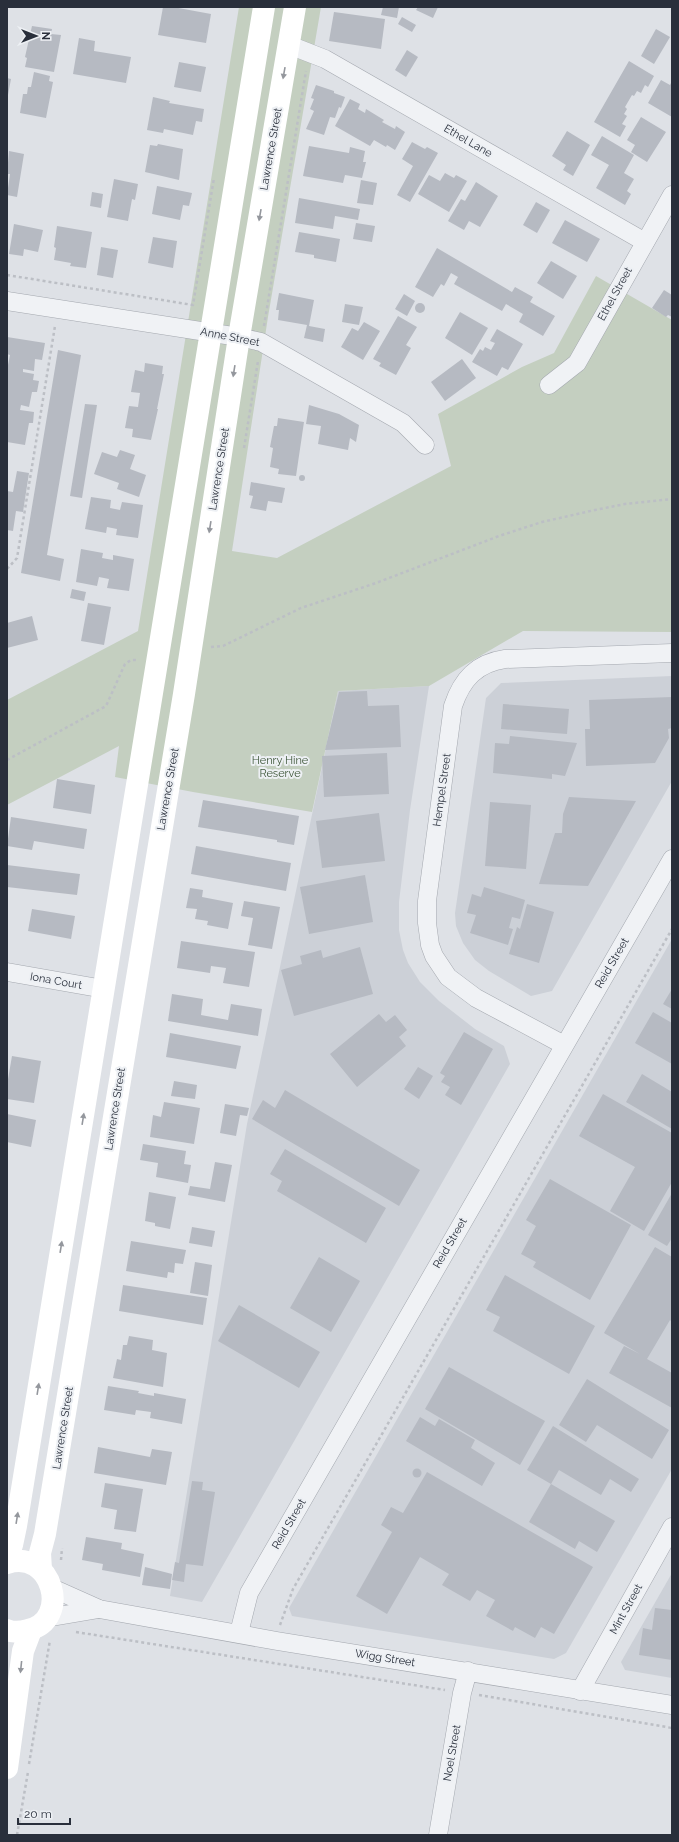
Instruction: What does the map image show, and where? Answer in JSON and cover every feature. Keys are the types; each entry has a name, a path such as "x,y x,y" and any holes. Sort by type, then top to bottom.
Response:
{"street":[{"path":"7,1555 12,1546 56,1281 164,611 264,7"},
{"name":"Lawrence Street","path":"43,1627 51,1609 53,1598 40,1553 45,1534 196,616 239,337 295,7"},
{"path":"258,40 289,45"},
{"name":"Ethel Lane","path":"289,45 325,59 645,242"},
{"name":"Ethel Street","path":"549,385 577,363 672,195"},
{"name":"Anne Street","path":"7,301 239,337 261,342 403,423 425,445"},
{"path":"164,611 196,616"},
{"name":"Hempel Street","path":"564,1045 476,998 456,984 448,977 434,956 430,945 427,923 427,901 453,706 456,696 464,684 481,666 491,661 505,658 672,653"},
{"name":"Reid Street","path":"239,1633 249,1593 672,858"},
{"name":"Iona Court","path":"7,972 104,989"},
{"path":"104,989 134,994"},
{"path":"56,1281 86,1285"},
{"name":"Mint Street","path":"580,1690 672,1527"},
{"path":"7,1563 22,1562 32,1564 47,1579"},
{"name":"Wigg Street","path":"47,1579 99,1609 277,1641 672,1705"},
{"name":"Wigg Street","path":"43,1627 99,1609"},
{"path":"7,1630 21,1632 43,1627"},
{"path":"7,1768 23,1651 43,1627"},
{"name":"Noel Street","path":"438,1835 462,1693 468,1671"}],"path":[{"path":"7,275 193,306 215,172"},
{"path":"7,569 17,558 58,310"},
{"path":"223,646 301,608 376,583 499,536 542,522 595,510 625,504 672,498"},
{"path":"7,760 99,711"},
{"path":"273,1663 281,1621 293,1589 672,929"},
{"path":"17,1835 43,1627"},
{"path":"68,1630 672,1728"}],"shaded area":[{"path":"672,676 672,781 552,991 531,996 489,971 475,960 463,943 456,926 455,913 486,698 501,683"},
{"path":"429,686 410,810 399,902 399,930 403,950 408,963 420,982 439,1001 475,1029 504,1046 510,1064 202,1602 170,1596 247,1124 338,691"},
{"path":"672,939 672,1469 566,1653 554,1659 292,1616 289,1608"},
{"path":"672,1573 672,1678 625,1670 621,1662"}],"green space":[{"name":"Henry Hine Reserve","path":"239,7 321,7 268,317 232,551 277,558 451,466 438,414 522,367 554,353 596,276 672,320 672,632 523,631 429,686 338,691 312,812 115,777 119,746 7,805 7,700 138,631"}],"building":[{"path":"163,7 173,7 211,14 206,43 158,35"},
{"path":"383,7 399,7 397,18 381,15"},
{"path":"418,7 438,7 433,18 416,10"},
{"path":"334,12 385,19 381,49 329,41"},
{"path":"402,17 416,25 412,32 398,24"},
{"path":"32,26 52,29 51,34 61,35 54,72 25,67 27,58 25,57"},
{"path":"656,29 670,37 654,64 641,56"},
{"path":"79,38 95,41 94,51 131,57 126,83 73,74"},
{"path":"407,50 418,57 406,77 395,70"},
{"path":"629,61 654,76 648,87 645,85 641,93 637,91 634,96 632,95 625,107 627,109 624,114 627,116 622,124 626,126 620,137 594,122"},
{"path":"179,62 206,67 201,92 174,87"},
{"path":"34,72 50,76 49,81 53,82 46,118 20,113 23,94 27,94 28,87 31,87"},
{"path":"7,78 11,79 8,95 7,95"},
{"path":"661,80 670,85 672,81 672,117 648,103"},
{"path":"316,85 334,91 334,93 345,97 335,118 330,117 324,135 306,129 314,111 310,109 314,99 311,98"},
{"path":"153,97 170,101 169,103 204,109 202,122 196,121 193,135 164,129 163,133 147,130"},
{"path":"350,99 360,104 358,109 365,113 366,109 384,120 382,122 395,129 396,126 405,132 395,150 374,140 370,146 335,126"},
{"path":"641,117 666,132 647,162 631,152 635,145 627,140"},
{"path":"567,131 590,145 573,176 563,170 566,165 552,156"},
{"path":"602,136 634,155 624,173 634,179 627,191 631,194 625,205 596,188 609,165 591,155"},
{"path":"412,142 425,149 427,147 438,153 410,202 397,195 413,166 402,159"},
{"path":"158,144 183,149 179,180 145,172 150,145 157,146"},
{"path":"309,146 349,153 350,147 365,151 363,162 366,162 362,178 345,175 343,183 303,176"},
{"path":"9,151 24,154 17,197 7,195 10,174 7,174"},
{"path":"445,173 454,178 456,175 467,181 449,212 418,194 429,175 440,181"},
{"path":"114,179 138,184 135,200 132,199 128,221 107,217"},
{"path":"361,180 377,183 373,205 357,203"},
{"path":"476,182 498,196 480,227 469,221 464,230 448,221 461,199 465,201"},
{"path":"157,186 192,193 189,206 183,205 180,220 152,214"},
{"path":"92,192 103,194 101,208 90,206"},
{"path":"299,198 360,209 358,220 335,216 333,229 295,223"},
{"path":"536,202 550,210 537,233 523,225"},
{"path":"565,220 600,239 587,262 552,243"},
{"path":"356,223 375,226 372,242 353,239"},
{"path":"14,224 43,230 38,252 24,249 23,256 9,254"},
{"path":"57,226 92,232 86,268 70,266 71,263 54,260"},
{"path":"299,232 340,239 336,262 314,258 314,255 295,252"},
{"path":"153,237 177,241 173,268 148,263"},
{"path":"101,247 118,250 113,278 97,275"},
{"path":"437,248 512,292 515,287 533,297 530,302 555,316 543,336 519,322 523,314 506,304 502,311 454,284 458,277 451,273 444,286 441,284 433,297 415,287"},
{"path":"551,261 577,276 563,299 537,283"},
{"path":"664,290 672,295 672,317 668,315 666,317 652,308"},
{"path":"279,293 314,300 309,326 325,329 323,342 304,338 307,325 278,320 279,310 276,310"},
{"path":"404,294 415,301 407,316 395,309"},
{"path":"420,303 425,308 420,313 415,308"},
{"path":"345,304 363,307 359,325 342,322"},
{"path":"460,312 488,328 472,355 445,338"},
{"path":"398,316 417,327 406,345 411,348 396,375 379,366 381,363 373,359"},
{"path":"364,322 380,331 363,360 341,347 352,328 358,331"},
{"path":"497,329 523,344 508,370 502,367 497,376 472,362 480,349 483,351 485,347 491,350 495,343 490,341"},
{"path":"7,337 45,343 42,360 35,359 34,371 23,369 23,372 34,374 33,380 39,381 37,392 32,392 29,407 21,405 20,410 34,412 33,423 29,423 25,445 7,442 7,370 10,355 7,354"},
{"path":"58,350 81,355 47,555 64,559 60,581 21,573"},
{"path":"462,359 476,378 445,401 431,382"},
{"path":"145,363 163,366 162,374 164,374 151,440 132,437 133,429 125,428 129,406 138,407 140,393 131,392 135,370 144,372"},
{"path":"85,404 97,405 82,498 70,496"},
{"path":"309,405 339,414 359,425 356,442 350,438 348,450 318,444 321,426 306,424"},
{"path":"278,418 304,422 296,476 278,474 279,469 270,467 273,448 270,447 274,426 277,426"},
{"path":"120,450 135,455 130,469 146,475 139,497 117,489 119,483 94,474 102,452 117,457"},
{"path":"17,471 29,473 23,512 16,511 13,531 7,530 7,491 13,492"},
{"path":"302,475 305,478 302,481 299,478"},
{"path":"251,482 285,488 282,503 268,501 266,511 250,508 253,496 249,495"},
{"path":"91,497 111,500 110,508 120,510 122,502 143,505 138,538 116,535 117,529 107,527 106,533 85,529"},
{"path":"81,549 103,553 102,558 113,560 113,555 134,559 129,591 107,588 109,579 99,577 97,586 76,582"},
{"path":"72,589 86,592 84,601 70,598"},
{"path":"88,603 111,607 104,645 81,641"},
{"path":"32,616 38,640 7,648 7,623"},
{"path":"367,691 368,706 399,705 401,747 325,750 339,692"},
{"path":"672,697 672,728 668,729 669,738 655,763 586,766 585,729 590,729 589,700"},
{"path":"503,704 569,709 567,734 501,729"},
{"path":"510,736 577,743 565,776 552,774 552,779 493,773 495,743 509,744"},
{"path":"387,753 389,794 324,797 322,756"},
{"path":"57,779 95,785 91,814 53,808"},
{"path":"569,797 636,801 588,886 539,884 555,833 562,833 563,814"},
{"path":"203,800 299,816 294,845 277,842 277,840 198,827"},
{"path":"490,802 531,805 526,869 485,866"},
{"path":"379,813 385,861 322,868 316,821"},
{"path":"11,817 87,829 84,849 34,841 32,850 7,846"},
{"path":"196,846 291,863 286,891 191,874"},
{"path":"7,865 80,874 77,895 7,887"},
{"path":"365,875 373,922 309,934 300,887"},
{"path":"484,887 525,900 520,919 512,917 509,928 513,929 508,945 470,933 476,915 467,913 472,894 481,897"},
{"path":"190,888 203,890 202,897 233,903 228,929 207,925 208,921 195,919 197,909 186,908"},
{"path":"244,901 280,907 272,949 248,945 253,918 241,916"},
{"path":"527,904 554,912 539,963 509,954 517,927 520,929"},
{"path":"32,909 75,916 71,939 28,931"},
{"path":"181,941 255,952 249,987 223,983 226,968 211,966 210,973 177,968"},
{"path":"360,947 373,994 294,1016 281,970 302,964 300,956 321,950 323,958"},
{"path":"672,989 672,1009 663,1004"},
{"path":"172,994 203,999 201,1015 228,1020 231,1004 262,1009 258,1036 168,1021"},
{"path":"653,1012 672,1023 672,1064 635,1043"},
{"path":"379,1014 386,1022 395,1015 407,1030 399,1037 406,1046 357,1087 330,1054"},
{"path":"464,1032 493,1049 461,1105 445,1095 450,1087 441,1082 445,1076 440,1073"},
{"path":"170,1033 241,1046 236,1069 166,1057"},
{"path":"12,1056 41,1061 34,1103 7,1099 7,1085"},
{"path":"418,1067 433,1076 419,1099 404,1089"},
{"path":"642,1074 672,1092 672,1129 626,1102"},
{"path":"174,1081 197,1085 195,1099 171,1096"},
{"path":"285,1090 420,1170 399,1206 252,1119 263,1100 275,1108"},
{"path":"603,1094 672,1133 672,1182 644,1231 610,1211 635,1167 579,1136"},
{"path":"164,1102 200,1108 194,1144 150,1137 153,1115 161,1117"},
{"path":"225,1104 249,1108 247,1116 240,1115 236,1136 220,1133"},
{"path":"7,1114 36,1120 31,1147 7,1142"},
{"path":"143,1144 186,1151 184,1164 191,1165 188,1183 156,1177 158,1163 140,1160"},
{"path":"285,1149 386,1208 366,1243 277,1191 282,1181 270,1174"},
{"path":"215,1162 232,1165 225,1202 188,1195 190,1186 210,1189"},
{"path":"550,1179 631,1225 590,1300 533,1267 536,1262 521,1254 536,1226 526,1220"},
{"path":"149,1192 176,1197 170,1229 155,1226 155,1223 145,1221"},
{"path":"672,1193 672,1238 667,1246 648,1235"},
{"path":"192,1227 215,1231 212,1247 189,1243"},
{"path":"131,1241 186,1250 183,1264 175,1263 174,1273 168,1272 167,1278 126,1271"},
{"path":"655,1247 672,1257 672,1322 670,1320 647,1359 672,1373 672,1408 609,1373 624,1346 640,1354 604,1333"},
{"path":"319,1257 360,1281 331,1332 290,1308"},
{"path":"195,1262 212,1265 208,1296 190,1293"},
{"path":"505,1275 595,1326 569,1374 493,1331 500,1317 486,1310"},
{"path":"123,1285 207,1298 203,1325 119,1311"},
{"path":"239,1305 320,1352 299,1388 218,1341"},
{"path":"129,1336 153,1340 152,1350 167,1353 163,1387 113,1378 117,1359 121,1360 123,1345 127,1345"},
{"path":"449,1367 545,1421 520,1465 425,1409"},
{"path":"587,1379 669,1430 652,1459 597,1425 586,1442 559,1425"},
{"path":"108,1386 139,1391 138,1393 154,1396 154,1393 186,1399 182,1424 150,1418 151,1412 136,1410 135,1415 104,1410"},
{"path":"420,1417 435,1426 439,1419 475,1440 471,1448 495,1463 482,1486 406,1441"},
{"path":"553,1426 639,1479 631,1492 610,1479 601,1495 559,1470 551,1484 527,1470"},
{"path":"98,1447 150,1457 152,1449 172,1452 166,1485 94,1473"},
{"path":"417,1468 422,1473 417,1478 412,1473"},
{"path":"427,1472 593,1567 554,1634 541,1627 535,1638 515,1627 513,1631 486,1616 495,1600 477,1590 470,1601 442,1585 449,1574 420,1557 387,1614 356,1596 392,1532 381,1525 391,1507 403,1513"},
{"path":"192,1481 203,1482 202,1490 215,1492 203,1566 186,1564 184,1582 172,1580 175,1562 179,1563"},
{"path":"105,1483 143,1489 136,1532 114,1529 117,1510 101,1507"},
{"path":"551,1484 615,1521 597,1552 579,1541 575,1549 529,1522"},
{"path":"86,1537 122,1543 121,1549 144,1554 140,1577 102,1570 103,1564 82,1560"},
{"path":"145,1567 172,1574 170,1589 142,1585"},
{"path":"655,1608 672,1610 672,1660 639,1655 643,1628 652,1630"}]}
